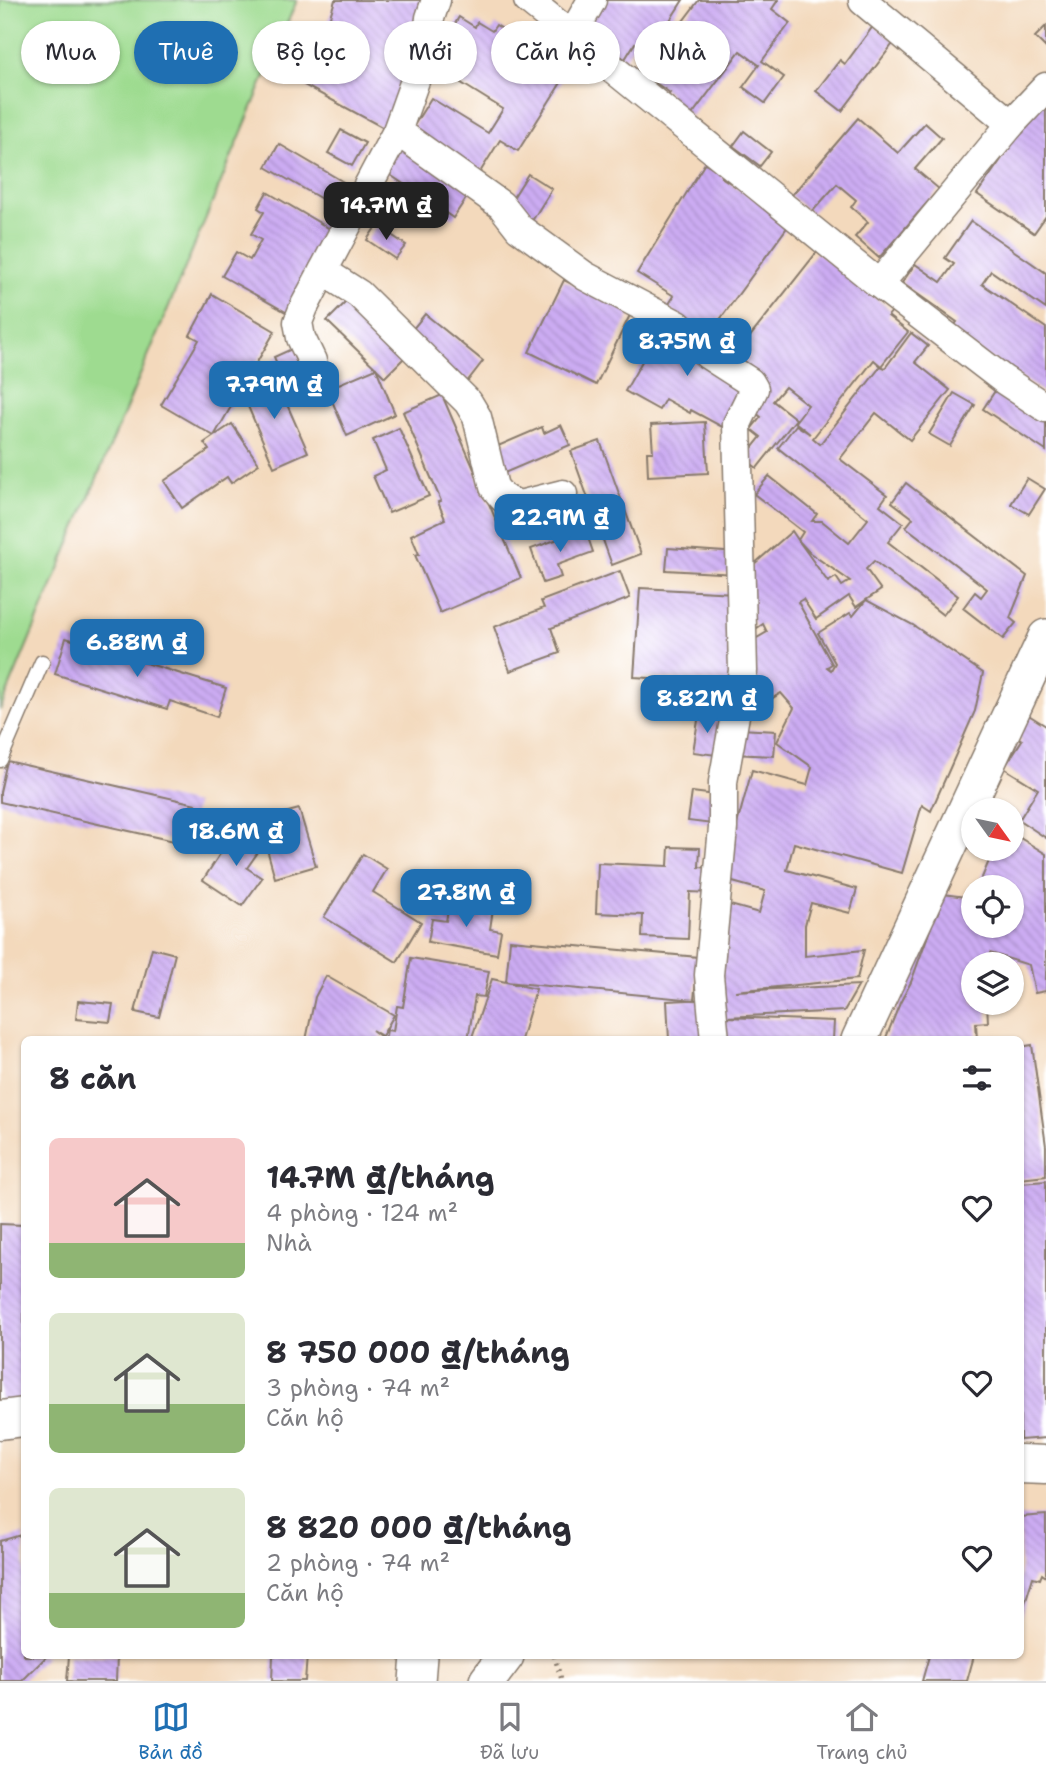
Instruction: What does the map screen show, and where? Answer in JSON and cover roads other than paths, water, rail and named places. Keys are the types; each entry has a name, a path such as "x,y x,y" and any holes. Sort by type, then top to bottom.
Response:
{"main road":[{"path":"0,1420 21,1417"},
{"path":"1024,1464 1046,1465"}],"street":[{"path":"312,361 301,338 298,323 397,131 417,75 436,0"},
{"path":"528,0 554,21"},
{"path":"580,21 593,0"},
{"path":"863,1 1011,124"},
{"path":"620,74 879,284 1004,380 1046,408"},
{"path":"879,284 1011,124 1046,87"},
{"path":"397,131 501,205 519,228 585,276 678,325 708,355 750,382 754,389 737,424 743,671 723,782 723,828 709,975 715,1036"},
{"path":"323,271 359,294 468,402 477,417 494,487 503,498 519,505 562,494"},
{"path":"861,1036 1046,637"},
{"path":"417,1681 419,1659"},
{"path":"486,1681 504,1659"}],"lane":[{"path":"0,760 42,662"}]}
